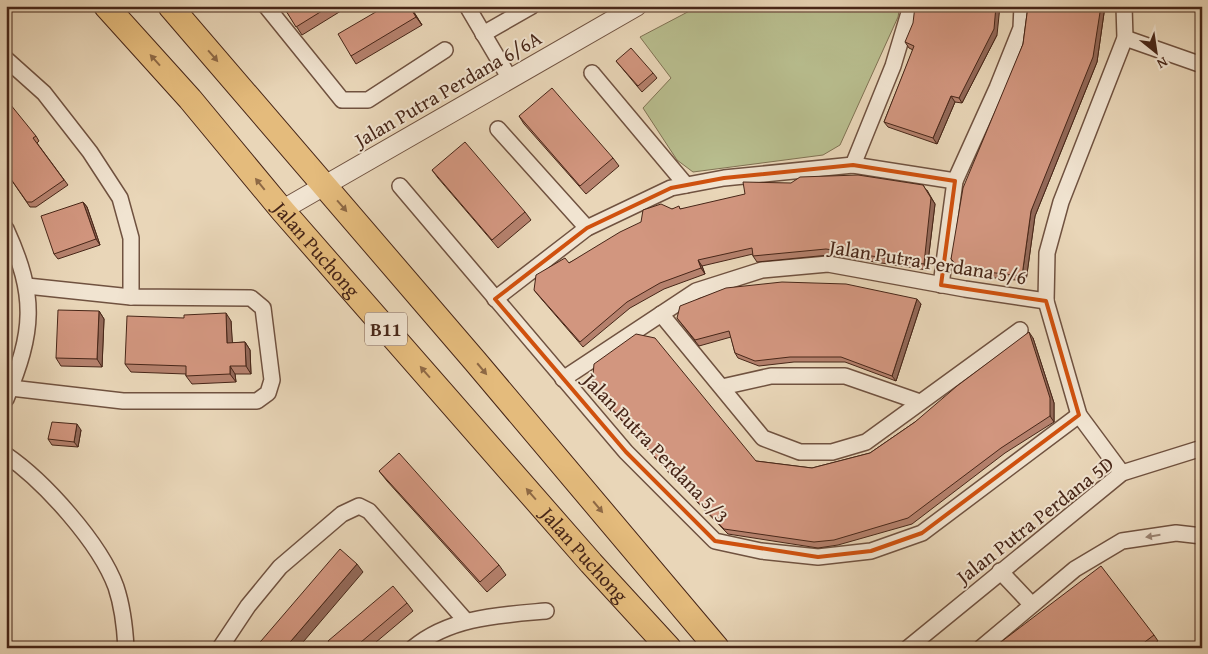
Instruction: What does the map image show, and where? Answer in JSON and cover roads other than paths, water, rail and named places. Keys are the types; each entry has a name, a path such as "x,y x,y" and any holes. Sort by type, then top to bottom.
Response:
{"main road":[{"name":"Jalan Puchong","path":"106,6 190,99 282,210 591,563 669,648"},
{"name":"Jalan Puchong","path":"170,6 717,648"}],"street":[{"path":"266,6 342,100 368,100 445,50"},
{"path":"467,6 510,79"},
{"path":"483,34 532,6"},
{"name":"Jalan Putra Perdana 6/6A","path":"282,210 637,6"},
{"path":"853,164 893,66 911,6"},
{"path":"941,285 955,181 997,88 1020,28 1022,6"},
{"path":"1122,473 1080,415 1046,301 1047,253 1060,202 1125,38 1124,6"},
{"path":"1125,38 1202,65"},
{"path":"6,59 44,93 90,152 120,198 131,238 131,297"},
{"path":"592,73 686,185"},
{"path":"498,129 587,228"},
{"path":"495,299 587,228 671,188 724,178 853,164 955,181"},
{"name":"Jalan Putra Perdana 5/3","path":"400,186 626,452 715,541 761,551 818,557 871,551 922,533 1080,415"},
{"path":"6,229 19,256 27,286 29,325 20,365 9,393 123,401 257,401 268,394 272,380 263,308 251,298 131,297 27,286"},
{"name":"Jalan Putra Perdana 5/6","path":"563,379 696,291 762,270 828,264 941,285 1046,301"},
{"path":"661,314 763,438 800,452 832,452 866,442 1020,330"},
{"path":"722,387 771,376 845,376 920,402"},
{"name":"Jalan Putra Perdana 5D","path":"908,648 1122,473 1202,448"},
{"path":"6,455 26,468 60,504 92,544 116,587 126,648"},
{"path":"220,648 248,606 280,567 342,514 359,506 369,512 466,621"},
{"path":"981,648 1075,569 1122,541 1176,533 1202,536"},
{"path":"1000,571 1032,605"},
{"path":"413,648 426,638 466,621 502,614 546,611"}]}
